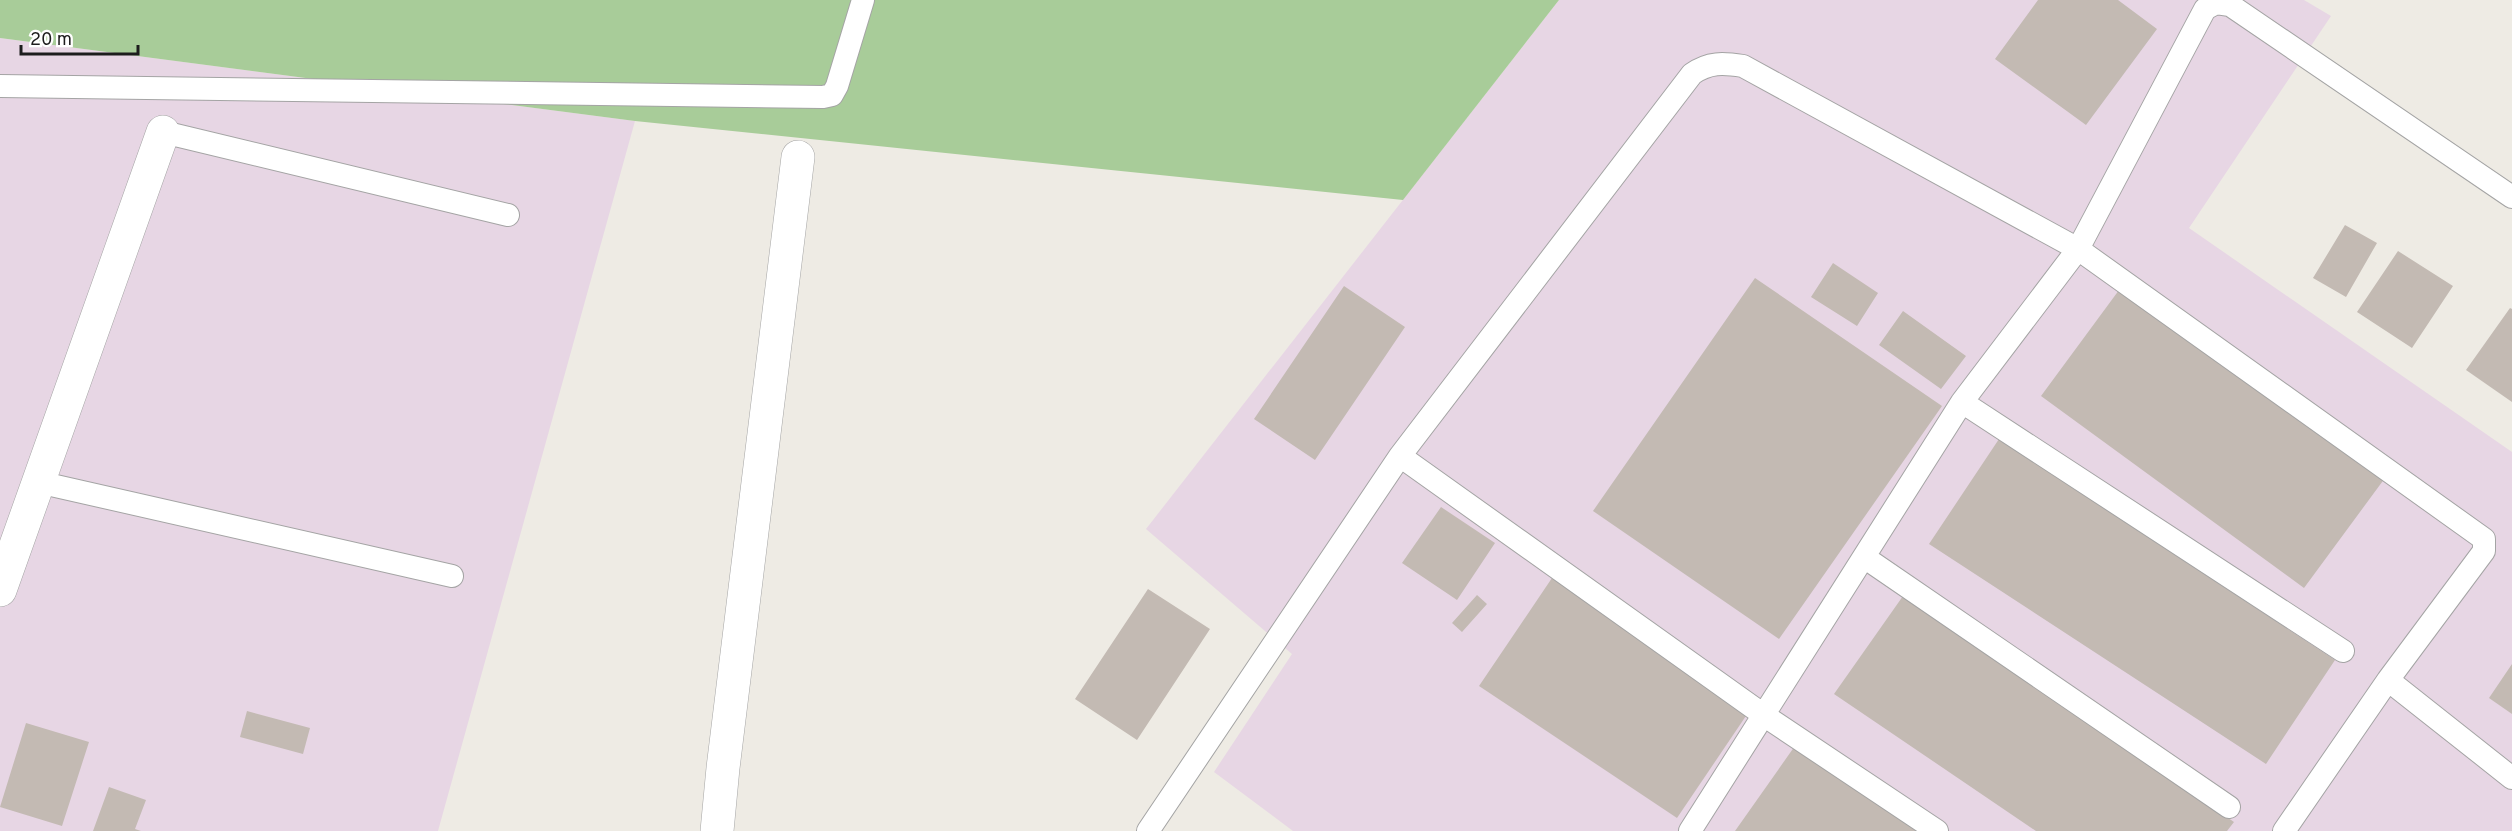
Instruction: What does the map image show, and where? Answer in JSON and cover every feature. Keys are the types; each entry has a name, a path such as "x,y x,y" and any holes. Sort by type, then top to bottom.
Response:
{"street":[{"path":"0,590 163,132"},
{"path":"717,831 798,157"}],"lane":[{"path":"0,86 823,97 832,95 837,86 863,0"},
{"path":"1690,831 1962,402 2078,249 2205,9 2216,3 2230,4 2512,197"},
{"path":"1148,831 1400,456 1692,74 1703,66 1722,63 1743,66 2078,249 2484,539 2484,551 2388,680 2284,831"},
{"path":"163,132 508,215"},
{"path":"1962,402 2343,651"},
{"path":"1400,456 1765,716 1937,831"},
{"path":"39,482 452,576"},
{"path":"1864,557 2229,807"},
{"path":"2388,680 2512,778"}],"shaded area":[{"path":"1559,0 2304,0 2331,16 2189,228 2512,452 2512,831 1293,831 1214,772 1292,654 1146,529"},
{"path":"0,38 635,121 438,831 0,831"}],"green space":[{"path":"0,0 1559,0 1403,200 635,121 0,38"}],"building":[{"path":"2038,0 2118,0 2157,29 2086,125 1995,59"},
{"path":"2345,225 2377,243 2346,297 2313,278"},
{"path":"2398,251 2453,286 2412,348 2357,312"},
{"path":"1833,263 1878,293 1857,326 1811,297"},
{"path":"1755,278 1942,406 1779,639 1593,511"},
{"path":"1344,286 1405,327 1315,460 1254,419"},
{"path":"2122,286 2385,478 2304,588 2041,396"},
{"path":"2510,308 2512,309 2512,402 2466,370"},
{"path":"1903,311 1966,356 1941,389 1879,345"},
{"path":"1999,439 2335,660 2266,764 1929,544"},
{"path":"1441,507 1495,543 1457,600 1402,563"},
{"path":"1554,575 1752,707 1677,818 1479,686"},
{"path":"1148,589 1210,629 1137,740 1075,699"},
{"path":"1477,595 1487,604 1462,632 1452,623"},
{"path":"1903,596 2234,822 2227,831 2036,831 1834,694"},
{"path":"2512,664 2512,714 2489,698"},
{"path":"247,711 310,728 303,754 240,737"},
{"path":"26,723 89,742 62,826 0,807"},
{"path":"1797,743 1924,831 1735,831"},
{"path":"109,787 146,800 135,829 141,831 93,831"}]}
